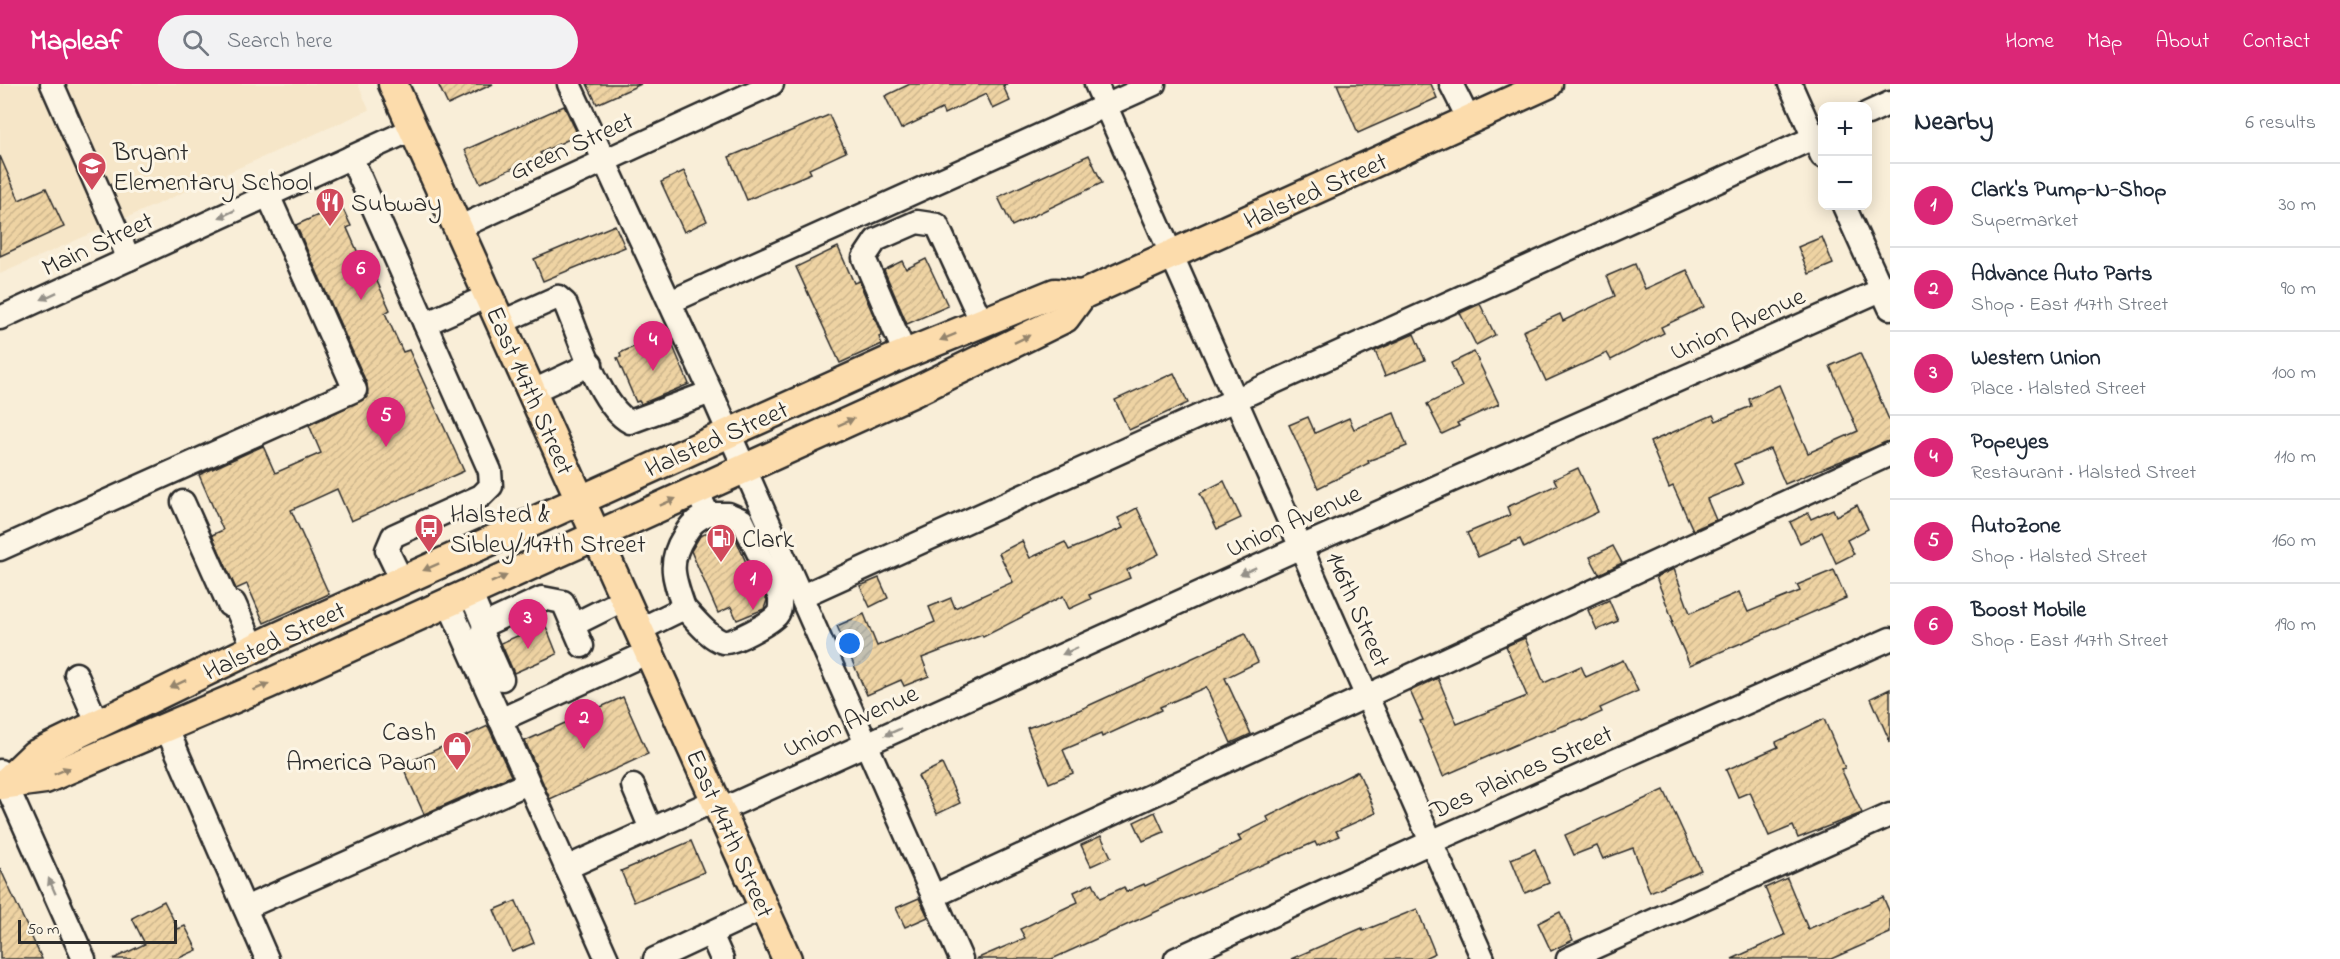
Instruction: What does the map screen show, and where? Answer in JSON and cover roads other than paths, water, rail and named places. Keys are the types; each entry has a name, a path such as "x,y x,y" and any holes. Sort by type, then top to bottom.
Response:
{"main road":[{"name":"East 147th Street","path":"393,84 787,959"},
{"name":"Halsted Street","path":"2,779 34,755 254,648 729,433 905,354 1055,293 1082,295 1548,84"},
{"name":"Halsted Street","path":"2,779 45,779 459,597 596,534 702,502 745,468 914,392 1065,318 1082,295"}],"street":[{"path":"52,84 129,260"},
{"path":"569,84 711,392 962,959"},
{"name":"Green Street","path":"458,228 772,84"},
{"name":"146th Street","path":"1096,84 1483,959"},
{"path":"670,302 1154,84"},
{"path":"1451,84 1469,120"},
{"path":"1790,84 1818,139"},
{"path":"1872,111 1890,103"},
{"name":"Main Street","path":"0,318 413,129"},
{"path":"802,596 1236,400 1818,144"},
{"path":"351,157 490,471 491,486 481,496 393,536 387,550 402,581"},
{"path":"0,549 355,390 268,195"},
{"path":"1846,210 1887,295"},
{"path":"905,354 864,258 876,240 917,222 937,225 982,323"},
{"name":"Union Avenue","path":"566,868 651,829 718,805 867,744 1301,547 1887,295"},
{"path":"425,324 488,296"},
{"path":"500,322 558,297 565,303 606,399 621,418 630,422 711,392"},
{"path":"531,392 591,364"},
{"path":"934,896 1890,454"},
{"path":"183,502 229,605 234,603 254,648"},
{"path":"702,502 742,520 780,597 781,606 777,615 737,641 725,643 715,638 684,608 676,584 672,559 675,549 694,520 702,502"},
{"path":"528,565 542,598"},
{"path":"459,597 484,625"},
{"path":"459,597 500,720 607,959"},
{"path":"484,625 542,598 563,602 577,635 625,599"},
{"path":"500,720 644,641 684,608"},
{"path":"484,625 482,634 502,679"},
{"name":"Des Plaines Street","path":"1176,959 1431,842 1890,639"},
{"path":"76,674 97,723"},
{"path":"166,727 267,959"},
{"path":"2,779 84,959"},
{"path":"245,908 528,783"},
{"path":"633,786 651,829"},
{"path":"1568,959 1890,815"},
{"path":"666,957 764,908"},
{"path":"711,934 722,959"}],"place":[{"name":"Bryant Elementary School","path":"92,192"},
{"name":"Subway","path":"330,228"},
{"name":"Boost Mobile","path":"361,300"},
{"name":"Popeyes","path":"653,371"},
{"name":"AutoZone","path":"386,447"},
{"name":"Halsted & Sibley/147th Street","path":"429,554"},
{"name":"Clark","path":"721,564"},
{"name":"Clark's Pump-N-Shop","path":"753,610"},
{"name":"Western Union","path":"528,649"},
{"name":"Advance Auto Parts","path":"584,749"},
{"name":"Cash America Pawn","path":"457,772"}]}
